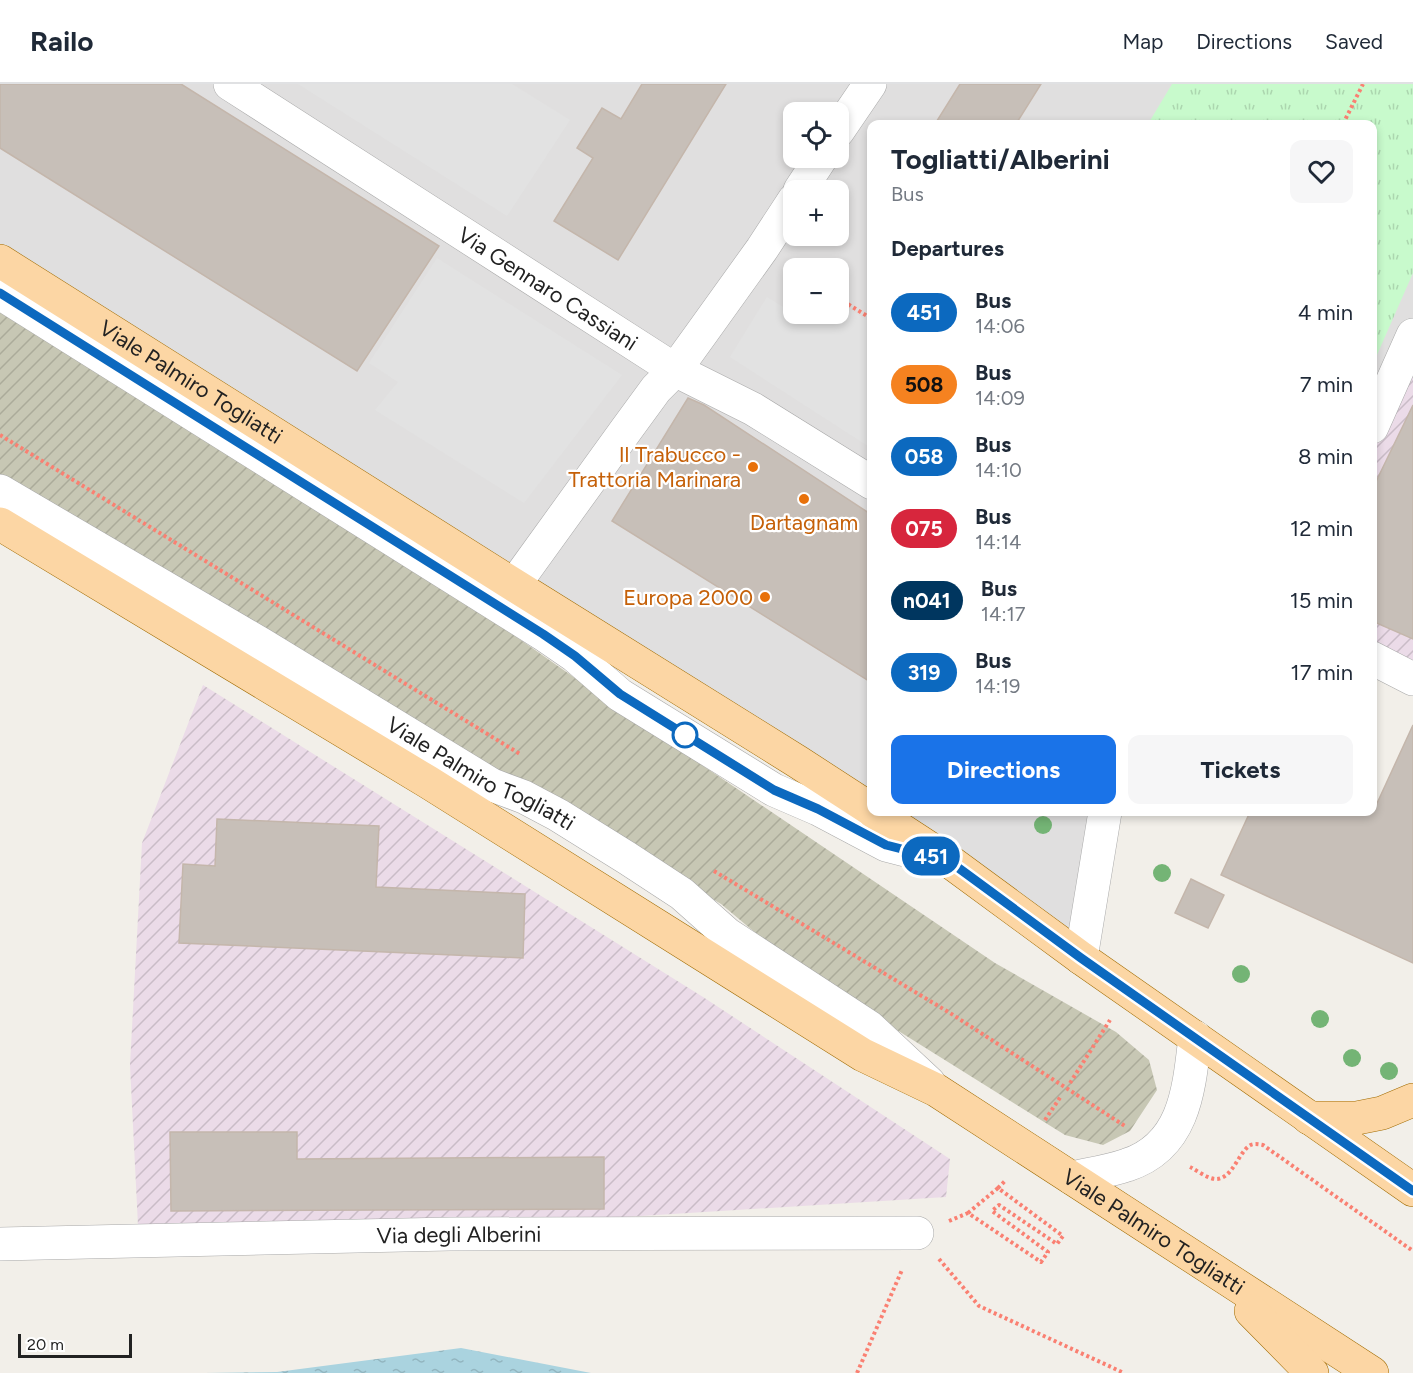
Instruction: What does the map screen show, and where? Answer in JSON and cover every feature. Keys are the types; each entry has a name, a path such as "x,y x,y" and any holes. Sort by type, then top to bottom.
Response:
{"main road":[{"name":"Viale Palmiro Togliatti","path":"0,261 791,757 867,807"},
{"name":"Viale Palmiro Togliatti","path":"0,524 428,782 863,1055 936,1089 1372,1373"},
{"name":"Viale Palmiro Togliatti","path":"881,816 949,861 1081,958 1413,1191"},
{"path":"1310,1118 1357,1118 1382,1113 1413,1100"},
{"path":"1210,1269 1312,1373"}],"street":[{"name":"Via Gennaro Cassiani","path":"230,84 675,370 753,409 867,480"},
{"path":"849,115 870,84"},
{"path":"514,585 638,413 656,389 675,370 783,217"},
{"name":"Viale Palmiro Togliatti","path":"0,293 543,634 575,656 620,694 774,790 818,809 886,845 949,861"},
{"path":"1377,416 1413,335"},
{"name":"Viale Palmiro Togliatti","path":"0,491 271,650 492,785 524,797 558,815 627,858 682,894 727,934 869,1027 936,1089"},
{"path":"1377,661 1413,679"},
{"path":"1081,958 1104,816"},
{"path":"1072,1178 1127,1166 1159,1148 1175,1128 1184,1104 1190,1081 1195,1037"},
{"name":"Via degli Alberini","path":"0,1244 450,1234 917,1233"}],"path":[{"path":"1346,120 1363,84"},
{"path":"849,305 867,317"},
{"path":"0,435 527,759"},
{"path":"707,867 950,1013 1159,1148 1212,1179 1219,1179 1226,1175 1249,1146 1263,1145 1413,1251"},
{"path":"1070,1083 1113,1016"},
{"path":"1042,1125 1061,1096"},
{"path":"857,1373 917,1233 968,1213 1009,1176"},
{"path":"968,1213 1041,1262 1048,1252 992,1211 999,1205 1058,1244 1063,1236 998,1188"},
{"path":"917,1233 979,1306 1124,1373"}],"shaded area":[{"path":"0,84 1413,84 1413,343 1377,432 1377,120 867,120 867,816 1107,816 1081,958 0,261"},
{"path":"298,84 512,84 570,120 507,216"},
{"path":"437,258 622,375 524,503 375,410 398,382 369,363"},
{"path":"767,297 783,307 783,324 849,324 849,309 867,320 867,445 730,357"},
{"path":"0,299 401,556 622,711 995,963 1116,1032 1149,1060 1157,1090 1130,1131 1103,1145 1065,1135 796,967 721,904 594,827 0,480"},
{"path":"1413,335 1413,679 1377,660 1377,418"},
{"path":"203,685 703,997 950,1159 946,1197 625,1217 138,1226 130,1065 142,843"}],"green space":[{"path":"1172,84 1413,84 1413,273 1377,355 1377,120 1150,120"}],"water":[{"path":"461,1348 591,1373 205,1373 277,1372"}],"building":[{"path":"0,84 181,84 439,246 357,371 0,148"},
{"path":"642,84 726,84 618,260 554,221 593,158 577,148 602,108 621,119"},
{"path":"960,84 1041,84 1018,120 938,120"},
{"path":"688,398 704,405 867,512 867,680 612,521"},
{"path":"1413,405 1413,639 1377,623 1377,480"},
{"path":"1413,725 1413,963 1221,875 1248,816 1377,816 1377,803"},
{"path":"217,819 379,826 376,887 525,894 523,958 179,943 183,864 215,866"},
{"path":"1191,879 1224,895 1208,928 1175,913"},
{"path":"170,1132 297,1132 297,1159 604,1157 604,1209 171,1211"}],"bus line":[{"name":"451","path":"0,293 543,634 575,656 620,694 774,790 818,809 886,845 949,861 1081,958 1413,1191"}],"place":[{"name":"Il Trabucco - Trattoria Marinara","path":"753,467"},
{"name":"Dartagnam","path":"804,499"},
{"name":"Europa 2000","path":"765,597"}]}
